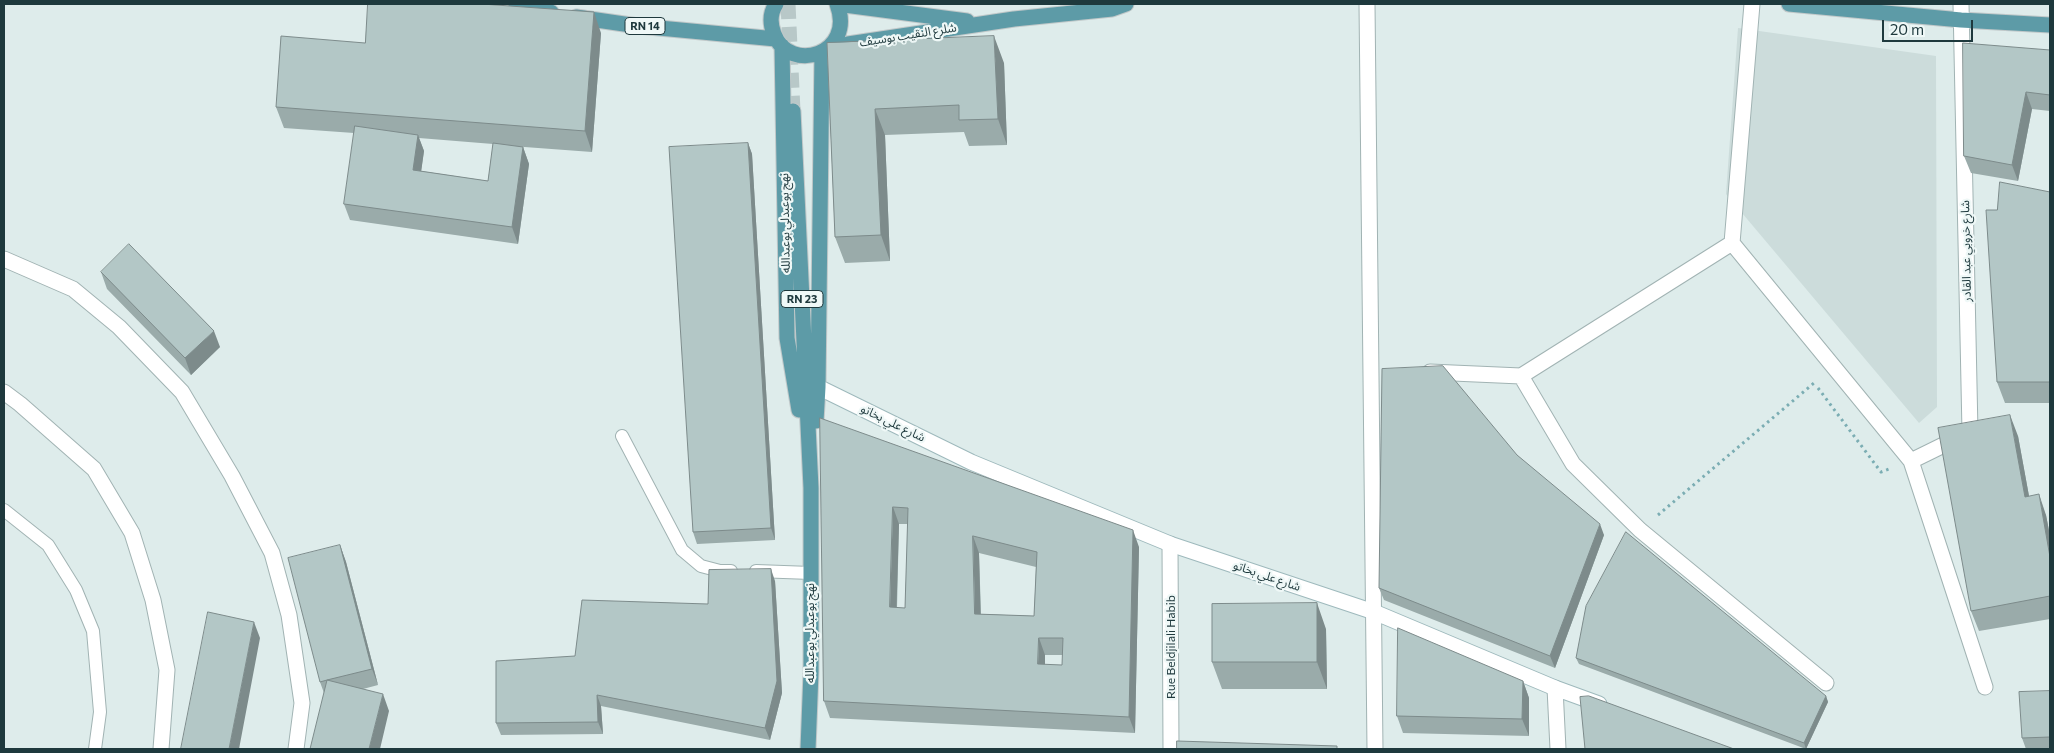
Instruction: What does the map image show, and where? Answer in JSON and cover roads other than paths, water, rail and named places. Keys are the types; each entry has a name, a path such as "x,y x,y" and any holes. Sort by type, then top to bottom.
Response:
{"main road":[{"name":"RN 14","path":"516,4 570,17 779,43"},
{"name":"نهج بوعبدلي بوعبدالله","path":"776,4 771,17 772,28 779,43 787,338 811,488"},
{"name":"شلرع النقيب بوسيف","path":"837,4 986,23"},
{"path":"826,50 836,38 841,27 841,16 837,4"},
{"path":"1789,4 1960,20 2050,25"},
{"name":"شلرع النقيب بوسيف","path":"779,43 791,53 801,56 812,55 826,50 986,23 1117,5"},
{"name":"نهج بوعبدلي بوعبدالله","path":"808,749 811,672 811,488 818,387 826,50"},
{"name":"نهج بوعبدلي بوعبدالله","path":"793,111 811,488"}],"street":[{"path":"1367,4 1377,370 1374,612 1375,749"},
{"path":"1752,4 1732,243 1911,461 1985,687"},
{"name":"شارع خروبي عبد القادر","path":"1911,461 1970,432 1961,4"},
{"path":"1412,371 1521,376 1732,243"},
{"path":"4,259 73,289 119,327 182,392 232,476 272,554 289,615 302,704 296,749"},
{"path":"1521,376 1573,464 1640,530 1826,683"},
{"name":"شارع علي بخاتو","path":"818,387 971,462 1170,544 1374,612 1555,688 1611,709"},
{"path":"4,392 94,469 132,533 153,600 167,670 161,749"},
{"name":"Rue Beldjilali Habib","path":"1170,544 1171,749"},
{"path":"1555,688 1558,749"}],"lane":[{"path":"622,436 682,550 701,566 720,571 810,573"},
{"path":"4,510 48,545 76,590 93,630 100,712 95,749"}],"tunnel":[{"path":"788,4 793,111"}]}
